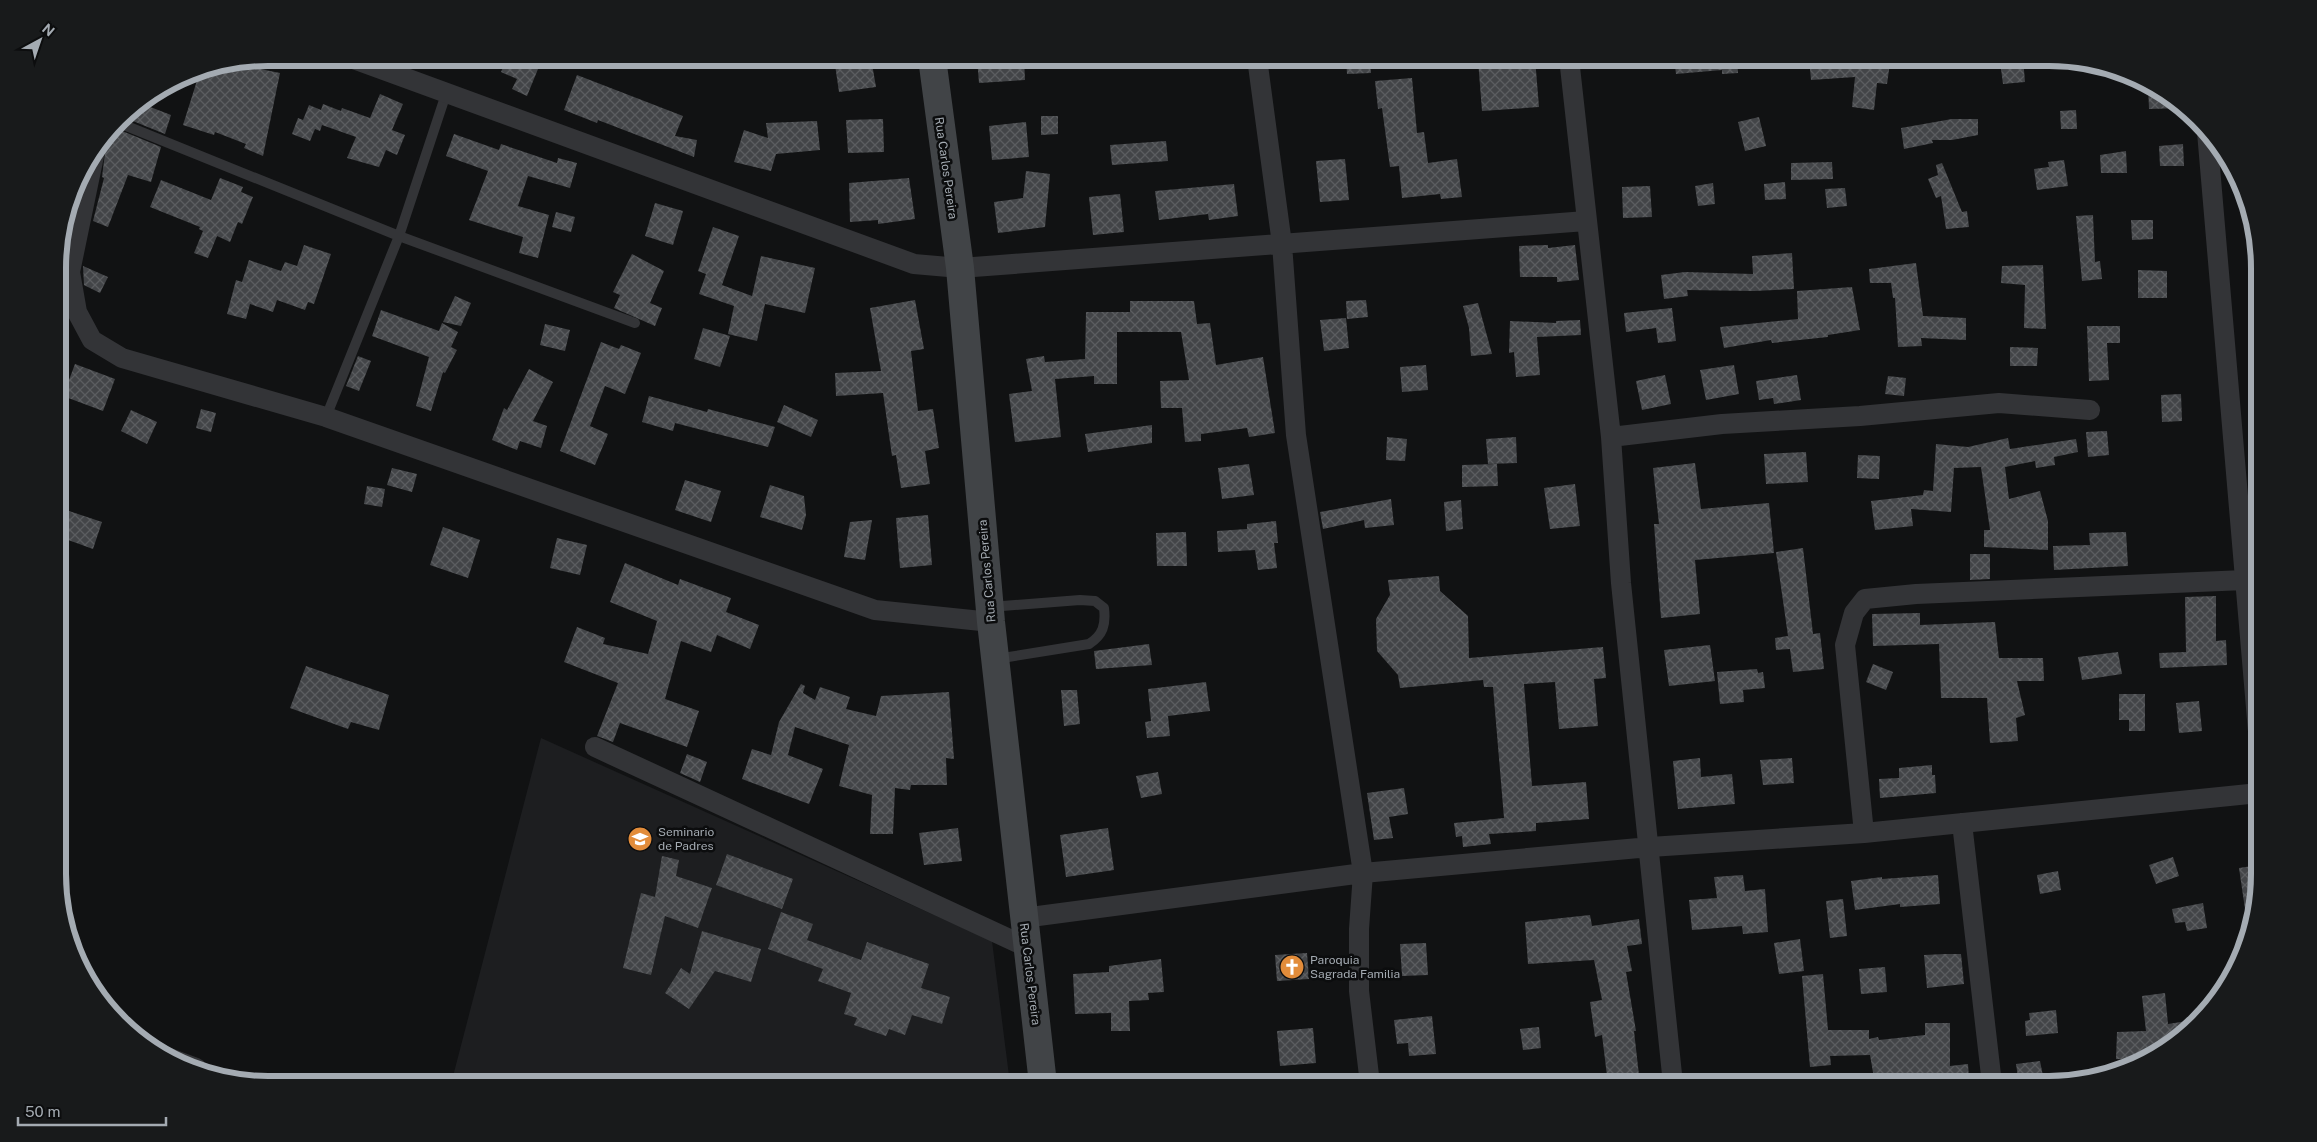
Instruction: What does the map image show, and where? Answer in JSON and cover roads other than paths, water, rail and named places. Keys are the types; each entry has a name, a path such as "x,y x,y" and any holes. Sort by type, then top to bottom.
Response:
{"main road":[{"name":"Rua Carlos Pereira","path":"933,66 960,268 995,659 1042,1076"}],"street":[{"path":"372,66 914,264 960,268 1586,221"},
{"path":"1258,66 1282,244 1296,435 1363,873 1359,929 1359,991 1369,1076"},
{"path":"1570,66 1611,437 1621,583 1650,847 1672,1076"},
{"path":"2208,144 2251,656"},
{"path":"91,171 70,272 77,312 92,340 122,358 326,417 875,610 991,615"},
{"path":"1611,437 1722,424 1860,416 1999,403 2090,410"},
{"path":"1864,833 1846,645 1854,613 1865,599 1916,594 2244,580"},
{"path":"595,747 1029,948"},
{"path":"1023,918 1363,873 1650,847 1864,833 2251,794"},
{"path":"1962,823 1991,1076"}],"lane":[{"path":"326,417 399,236 446,94"},
{"path":"125,125 399,236 635,323"},
{"path":"991,615 1080,600 1095,601 1104,608 1106,624 1099,637 1089,644 995,659"}],"place":[{"name":"Seminario de Padres","path":"640,839"},
{"name":"Paroquia Sagrada Familia","path":"1292,967"}]}
